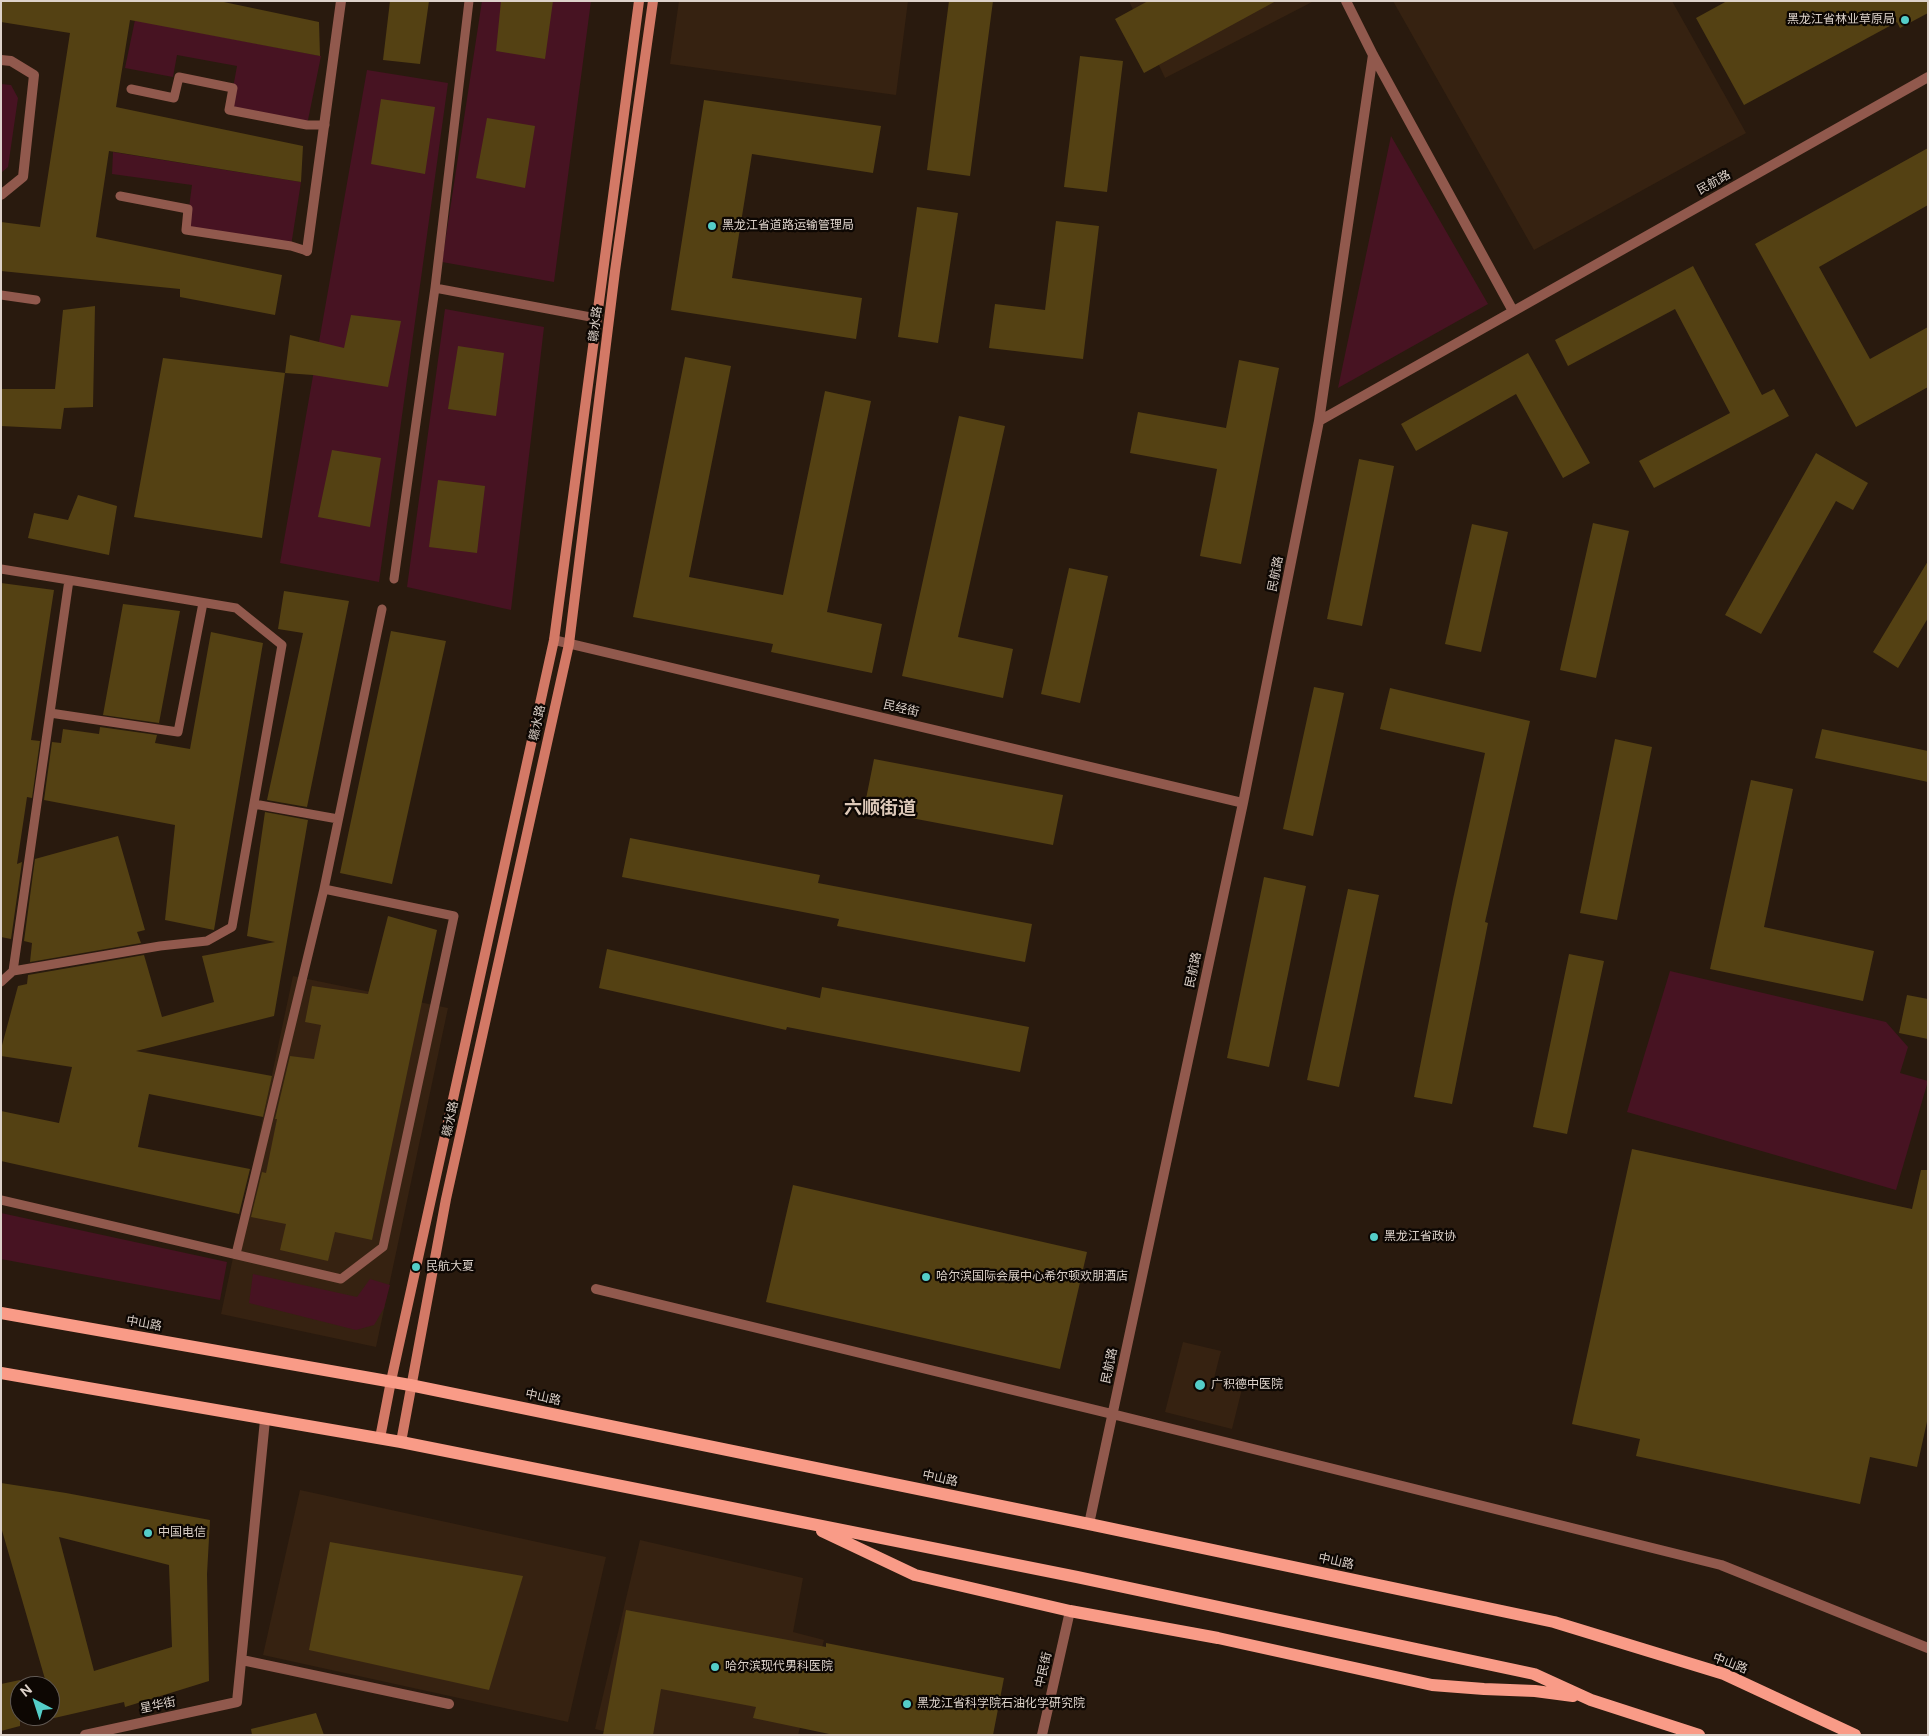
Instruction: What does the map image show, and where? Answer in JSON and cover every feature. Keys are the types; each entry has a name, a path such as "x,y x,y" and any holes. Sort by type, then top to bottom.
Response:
{"main road":[{"name":"赣水路","path":"380,1438 390,1381 554,640 639,1"},
{"name":"赣水路","path":"401,1442 410,1384 446,1199 569,644 615,270 652,1"},
{"name":"中山路","path":"1,1313 410,1384 1554,1622 1724,1674 1855,1735"},
{"path":"1,1373 401,1442 1096,1581 1534,1674 1584,1697 1699,1735"},
{"path":"807,1523 876,1558 915,1575 1070,1611 1218,1638 1432,1685 1535,1691 1584,1697"}],"street":[{"path":"307,251 341,1"},
{"path":"1346,1 1373,55 1513,311"},
{"name":"民航路","path":"1089,1524 1243,803 1319,421 1373,55"},
{"path":"1,60 11,61 34,75 24,177 1,195"},
{"name":"民航路","path":"1319,421 1928,77"},
{"name":"民经街","path":"554,640 1243,803"},
{"path":"596,1289 1112,1414 1721,1565 1928,1648"},
{"path":"265,1420 242,1660 449,1704"},
{"name":"中民街","path":"1042,1735 1070,1611"},
{"name":"星华街","path":"85,1735 237,1702 242,1660"}],"lane":[{"path":"394,579 435,288 469,1"},
{"path":"131,89 174,98 178,77 233,88 229,110 307,125 325,126"},
{"path":"120,196 188,209 186,230 291,246 307,251"},
{"path":"435,288 596,318"},
{"path":"1,295 36,300"},
{"path":"1,569 236,608 282,644 232,927 207,941 160,946 13,971 1,982"},
{"path":"13,971 69,580"},
{"path":"50,713 178,732 203,603"},
{"path":"236,1254 324,889 382,608"},
{"path":"254,804 338,819"},
{"path":"1,1200 341,1279 383,1247 454,916 324,889"}],"shaded area":[{"path":"482,1 591,1 554,282 442,262"},
{"path":"679,1 908,1 896,95 670,64"},
{"path":"1129,1 1314,1 1165,78"},
{"path":"1393,1 1672,1 1746,133 1534,250"},
{"path":"135,20 321,56 307,125 229,110 237,66 177,55 173,77 125,68"},
{"path":"367,70 448,83 379,582 280,563"},
{"path":"1,84 11,85 18,98 8,167 1,173"},
{"path":"1391,136 1488,304 1338,388"},
{"path":"113,152 301,182 291,246 186,230 192,185 112,174"},
{"path":"445,309 544,327 511,610 407,587"},
{"path":"1670,971 1886,1022 1908,1047 1900,1073 1928,1081 1896,1190 1627,1112"},
{"path":"293,976 448,1008 376,1347 221,1314"},
{"path":"1,1213 227,1262 220,1300 1,1259"},
{"path":"253,1274 357,1297 370,1279 390,1285 384,1308 374,1325 356,1330 249,1303"},
{"name":"广积德中医院","path":"1183,1342 1221,1351 1213,1382 1242,1389 1232,1429 1165,1412"},
{"path":"300,1490 606,1557 568,1722 263,1655"},
{"path":"640,1540 803,1578 793,1632 824,1640 798,1735 620,1735 595,1729"}],"building":[{"path":"1,1 219,1 319,22 320,56 130,20 116,107 303,146 301,182 109,151 96,237 282,275 275,315 180,297 180,289 1,271 1,222 40,227 70,33 1,22"},
{"path":"390,1 429,1 420,64 383,60"},
{"path":"501,1 553,1 545,59 496,51"},
{"path":"949,1 993,1 970,176 927,170"},
{"path":"1148,1 1276,1 1144,73 1115,19"},
{"path":"1727,1 1928,1 1928,13 1900,28 1897,22 1744,105 1696,18"},
{"path":"1080,56 1123,61 1107,192 1064,187"},
{"path":"381,99 435,107 425,174 371,164"},
{"name":"黑龙江省道路运输管理局","path":"704,100 881,126 873,173 752,154 732,278 862,298 856,339 671,310"},
{"path":"487,118 535,126 525,188 476,178"},
{"path":"1928,148 1928,205 1819,267 1870,359 1928,327 1928,387 1856,427 1755,244"},
{"path":"917,207 958,213 938,343 898,337"},
{"path":"1056,221 1099,226 1083,359 989,348 995,304 1045,310"},
{"path":"1693,266 1762,395 1774,389 1789,416 1654,488 1639,461 1730,413 1675,309 1568,366 1555,340"},
{"path":"95,306 93,407 64,408 61,429 1,426 1,389 55,389 63,310"},
{"path":"351,315 401,321 388,387 313,375 285,373 290,335 344,348"},
{"path":"458,346 504,353 496,416 448,409"},
{"path":"1528,353 1590,463 1563,478 1516,394 1416,451 1401,424"},
{"path":"685,357 731,366 689,577 783,595 825,391 871,401 827,612 882,624 872,673 771,652 773,644 633,617"},
{"path":"163,358 285,373 262,538 134,517"},
{"path":"1239,360 1279,368 1241,564 1200,556 1217,469 1130,453 1138,412 1226,428"},
{"path":"959,416 1005,426 958,637 1013,649 1003,698 902,676"},
{"path":"332,450 381,458 370,527 318,517"},
{"path":"1816,453 1868,483 1853,510 1836,501 1761,634 1725,615"},
{"path":"1359,459 1394,466 1362,626 1327,619"},
{"path":"438,480 485,486 477,553 429,547"},
{"path":"78,495 117,506 109,555 28,538 34,513 68,520"},
{"path":"1593,523 1629,531 1596,678 1560,670"},
{"path":"1472,524 1508,532 1481,652 1445,644"},
{"path":"1928,561 1928,618 1898,668 1873,652"},
{"path":"1069,568 1108,576 1080,703 1041,694"},
{"path":"1,583 54,590 31,740 40,741 32,798 27,797 17,864 22,862 11,939 1,937"},
{"path":"284,591 349,601 307,807 267,800 303,633 278,629"},
{"path":"123,604 180,611 159,723 103,715"},
{"path":"391,631 446,641 392,884 340,873"},
{"path":"211,632 263,643 214,930 165,920 175,825 44,800 52,742 61,743 63,729 99,734 100,727 157,735 155,743 190,749"},
{"path":"1314,687 1344,693 1313,836 1283,829"},
{"path":"1390,688 1530,721 1485,922 1488,923 1452,1104 1414,1097 1453,899 1485,753 1380,729"},
{"path":"1822,729 1928,751 1928,782 1815,758"},
{"path":"1615,739 1652,747 1617,920 1580,913"},
{"path":"874,759 1063,795 1053,845 864,809"},
{"path":"1751,780 1793,789 1764,927 1874,951 1863,1001 1710,969"},
{"path":"265,812 308,820 274,1016 136,1051 272,1076 263,1117 149,1094 138,1147 250,1169 239,1214 1,1161 1,1111 59,1123 72,1067 1,1056 1,1049 18,986 27,984 28,975 144,955 162,1017 214,1002 202,956 275,942 247,936"},
{"path":"118,836 145,930 137,932 141,943 30,962 32,943 24,941 35,859"},
{"path":"630,838 820,875 818,883 1032,924 1025,962 837,926 839,919 622,877"},
{"path":"1264,877 1306,886 1269,1067 1227,1058"},
{"path":"1348,889 1379,895 1339,1087 1307,1080"},
{"path":"388,916 437,930 372,1240 335,1232 328,1261 280,1250 286,1224 251,1217 262,1172 266,1173 277,1119 275,1119 290,1056 314,1059 321,1025 305,1022 312,986 368,994"},
{"path":"607,949 820,998 822,987 1029,1027 1020,1072 787,1027 786,1030 599,988"},
{"path":"1569,954 1604,961 1567,1134 1533,1127"},
{"path":"1907,995 1928,999 1928,1039 1899,1033"},
{"path":"1632,1149 1912,1209 1921,1170 1928,1170 1928,1417 1917,1467 1870,1457 1860,1504 1636,1456 1640,1439 1572,1424"},
{"name":"哈尔滨国际会展中心希尔顿欢朋酒店","path":"793,1185 1087,1252 1060,1369 766,1302"},
{"path":"1,1483 210,1520 207,1574 209,1681 125,1707 124,1702 60,1717 60,1676 44,1676 1,1527","holes":["59,1537 169,1565 172,1647 94,1671"]},
{"path":"330,1542 523,1576 489,1690 309,1650"},
{"path":"626,1610 826,1647 826,1643 1004,1678 993,1735 834,1735 753,1718 756,1707 661,1689 653,1735 603,1735"},
{"path":"10,1682 10,1726 20,1726 1,1731 1,1684"},
{"path":"316,1713 324,1735 252,1735 251,1729"}],"place":[{"name":"黑龙江省林业草原局","path":"1905,20"},
{"name":"黑龙江省道路运输管理局","path":"712,226"},
{"name":"黑龙江省政协","path":"1374,1237"},
{"name":"民航大夏","path":"416,1267"},
{"name":"哈尔滨国际会展中心希尔顿欢朋酒店","path":"926,1277"},
{"name":"广积德中医院","path":"1200,1385"},
{"name":"中国电信","path":"148,1533"},
{"name":"哈尔滨现代男科医院","path":"715,1667"},
{"name":"黑龙江省科学院石油化学研究院","path":"907,1704"}],"district":[{"name":"六顺街道","path":"880,809"}]}
